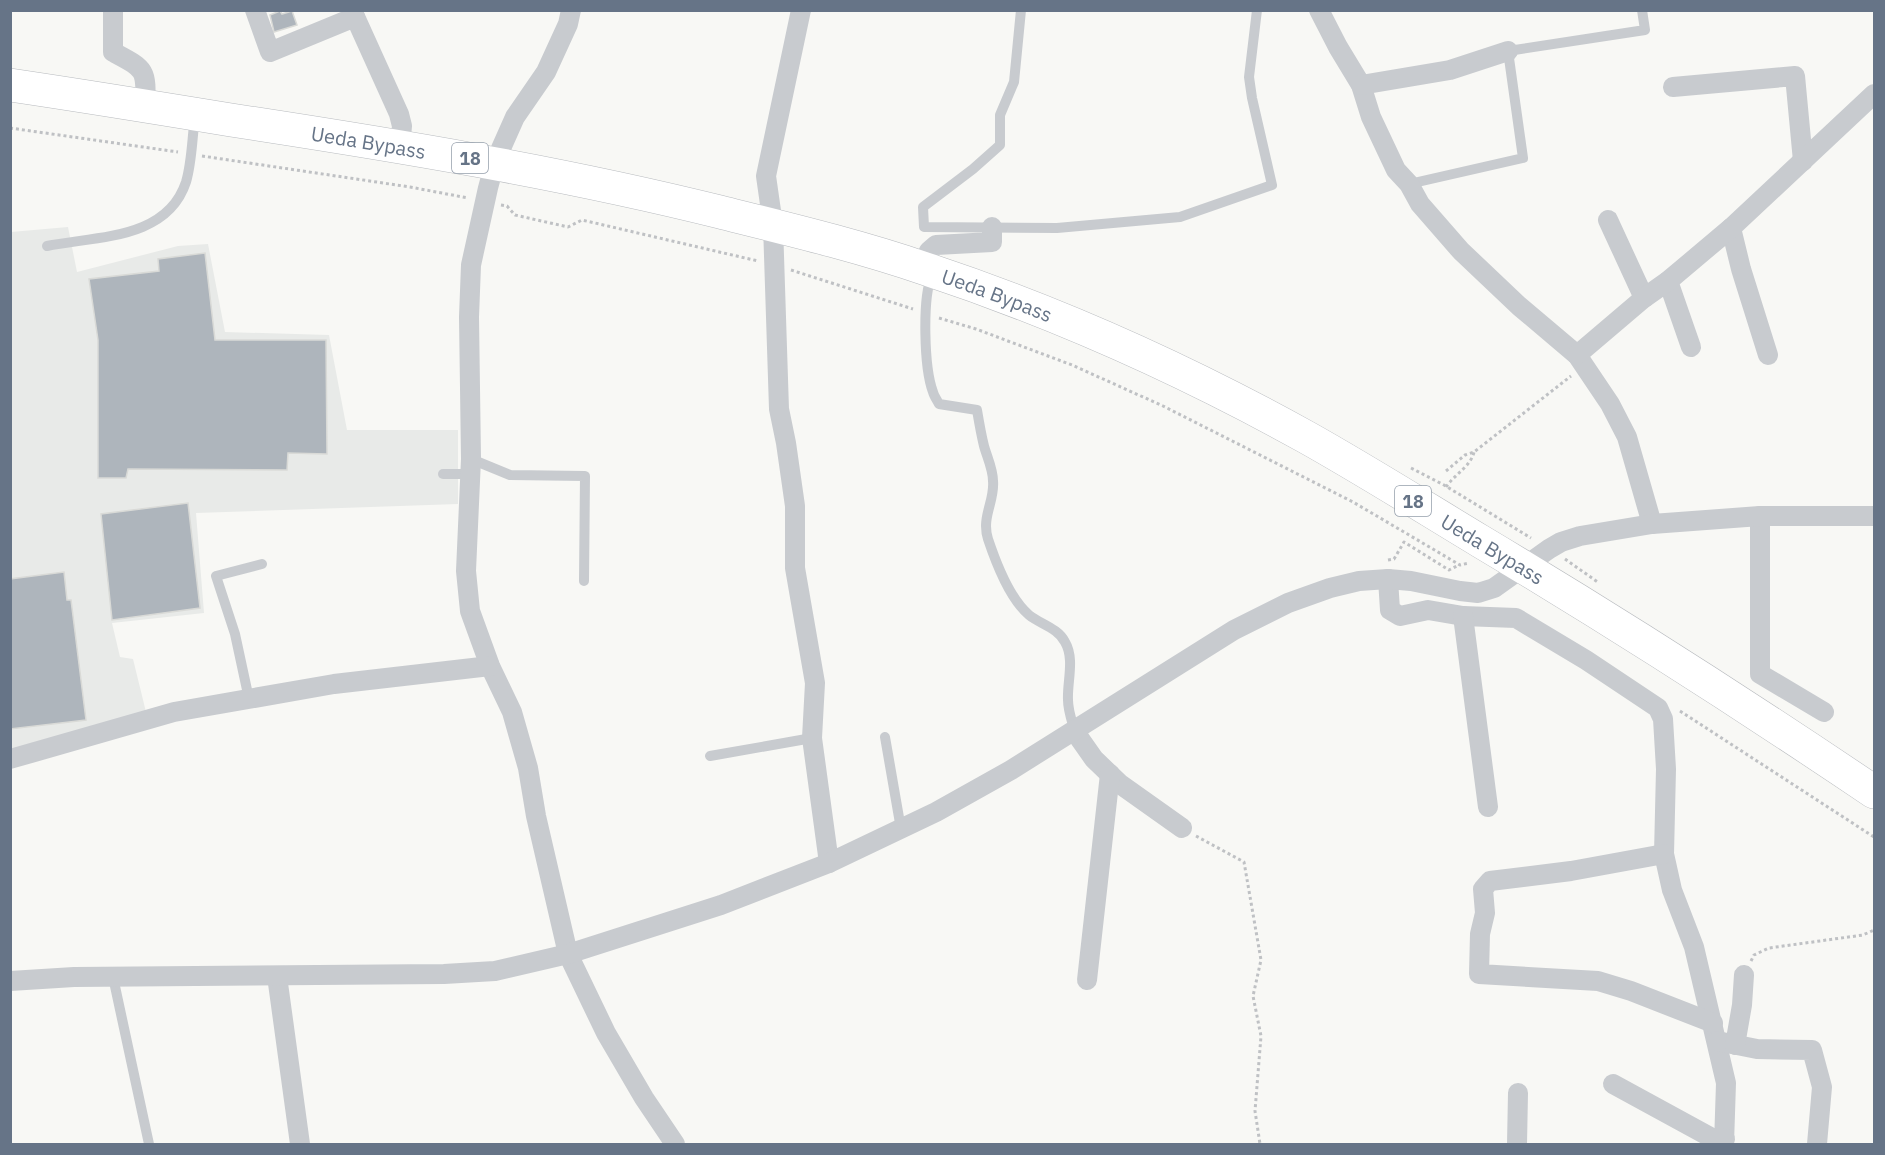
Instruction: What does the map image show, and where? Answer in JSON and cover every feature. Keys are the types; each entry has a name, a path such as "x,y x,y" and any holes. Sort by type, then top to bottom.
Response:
{"highway":[{"name":"Ueda Bypass","path":"10,85 495,162 635,191 773,225 927,269 1080,328 1153,360 1312,441 1524,567 1746,706 1875,792"}],"street":[{"path":"113,10 113,52 140,68 145,76 145,106"},
{"path":"255,10 270,52 354,14 399,114 402,126 400,146"},
{"path":"571,10 568,24 546,72 515,117 495,162 471,265 470,467 466,571 470,611 490,666 512,712 528,768 536,816 568,954 606,1033 644,1098 675,1144"},
{"path":"801,10 766,176 773,225 779,409 795,506 795,568 815,683 812,738 829,863"},
{"path":"1319,10 1361,85 1371,117 1396,170 1409,184 1420,204 1461,251 1581,361 1610,404 1627,437 1652,524"},
{"path":"1361,85 1450,70 1508,51"},
{"path":"1673,87 1795,76 1803,161"},
{"path":"1581,361 1644,298 1668,281 1731,228 1875,94"},
{"path":"1608,220 1644,298"},
{"path":"927,269 929,251 936,245 992,242 992,226"},
{"path":"1731,228 1741,269 1768,355"},
{"path":"1668,281 1691,348"},
{"path":"1746,706 1756,690 1761,674 1760,516"},
{"path":"10,981 74,977 444,974 495,971 568,954 721,905 829,863 901,829 936,812 1075,732 1151,681 1234,630 1274,609 1330,588 1359,581 1387,570 1411,581 1478,593 1494,588 1561,542 1580,536 1652,524 1760,516 1875,516"},
{"path":"1387,570 1390,610 1400,616 1428,610 1463,616 1516,618 1586,660 1658,708 1663,719 1666,769 1664,854 1672,890 1694,947 1721,1036 1726,1083 1725,1142 1712,1138 1613,1084"},
{"path":"1463,616 1488,807"},
{"path":"10,759 174,712 334,684 490,666"},
{"path":"1761,674 1824,712"},
{"path":"1075,732 1094,759 1119,784 1182,828"},
{"path":"1088,980 1110,774"},
{"path":"1664,854 1571,871 1490,881 1483,889 1485,913 1480,934 1479,974 1598,981 1630,991 1721,1036 1757,1049 1812,1050 1822,1087 1817,1144"},
{"path":"1721,1036 1742,1005 1744,975"},
{"path":"277,976 300,1144"},
{"path":"1517,1144 1518,1093"}],"lane":[{"path":"1021,10 1014,82 1000,115 1000,145 923,207 924,227 1057,228 1180,217 1272,185 1251,98 1249,77 1257,10"},
{"path":"1409,184 1523,158 1508,51 1645,30 1642,10"},
{"path":"47,246 139,229 164,215 173,207 183,187 195,114"},
{"path":"927,269 929,282 926,314 928,366 932,392 939,404 977,410 994,486 987,510 985,525 987,537 1004,578 1019,606 1064,639 1070,663 1068,701 1075,732"},
{"path":"443,474 470,467 510,475 585,476 584,581"},
{"path":"249,699 235,634 216,576 262,564"},
{"path":"885,737 901,829"},
{"path":"710,756 812,738"},
{"path":"113,977 149,1144"}],"path":[{"path":"10,128 410,187 507,206 515,215 568,227 582,220 775,265 976,329 1072,365 1163,406 1353,502 1460,565"},
{"path":"1446,471 1465,455 1474,452 1581,361"},
{"path":"1446,487 1472,461 1474,452"},
{"path":"1387,570 1404,543 1449,570 1471,563"},
{"path":"1675,708 1875,837"},
{"path":"1182,828 1244,862 1261,960 1253,996 1261,1036 1255,1111 1260,1144"},
{"path":"1744,975 1754,955 1769,948 1863,935 1875,930"}],"shaded area":[{"path":"68,227 77,272 178,246 208,244 225,332 329,335 347,430 458,430 458,504 196,513 204,613 112,623 120,657 133,659 146,712 11,753 11,232"}],"building":[{"path":"280,11 282,14 292,11 297,25 274,32 270,15"},
{"path":"205,253 215,340 326,340 327,454 288,453 287,470 128,469 126,478 98,478 98,340 89,279 159,271 158,259"},
{"path":"188,503 200,608 112,620 101,514"},
{"path":"64,572 67,600 71,600 86,720 10,729 10,579"}]}
